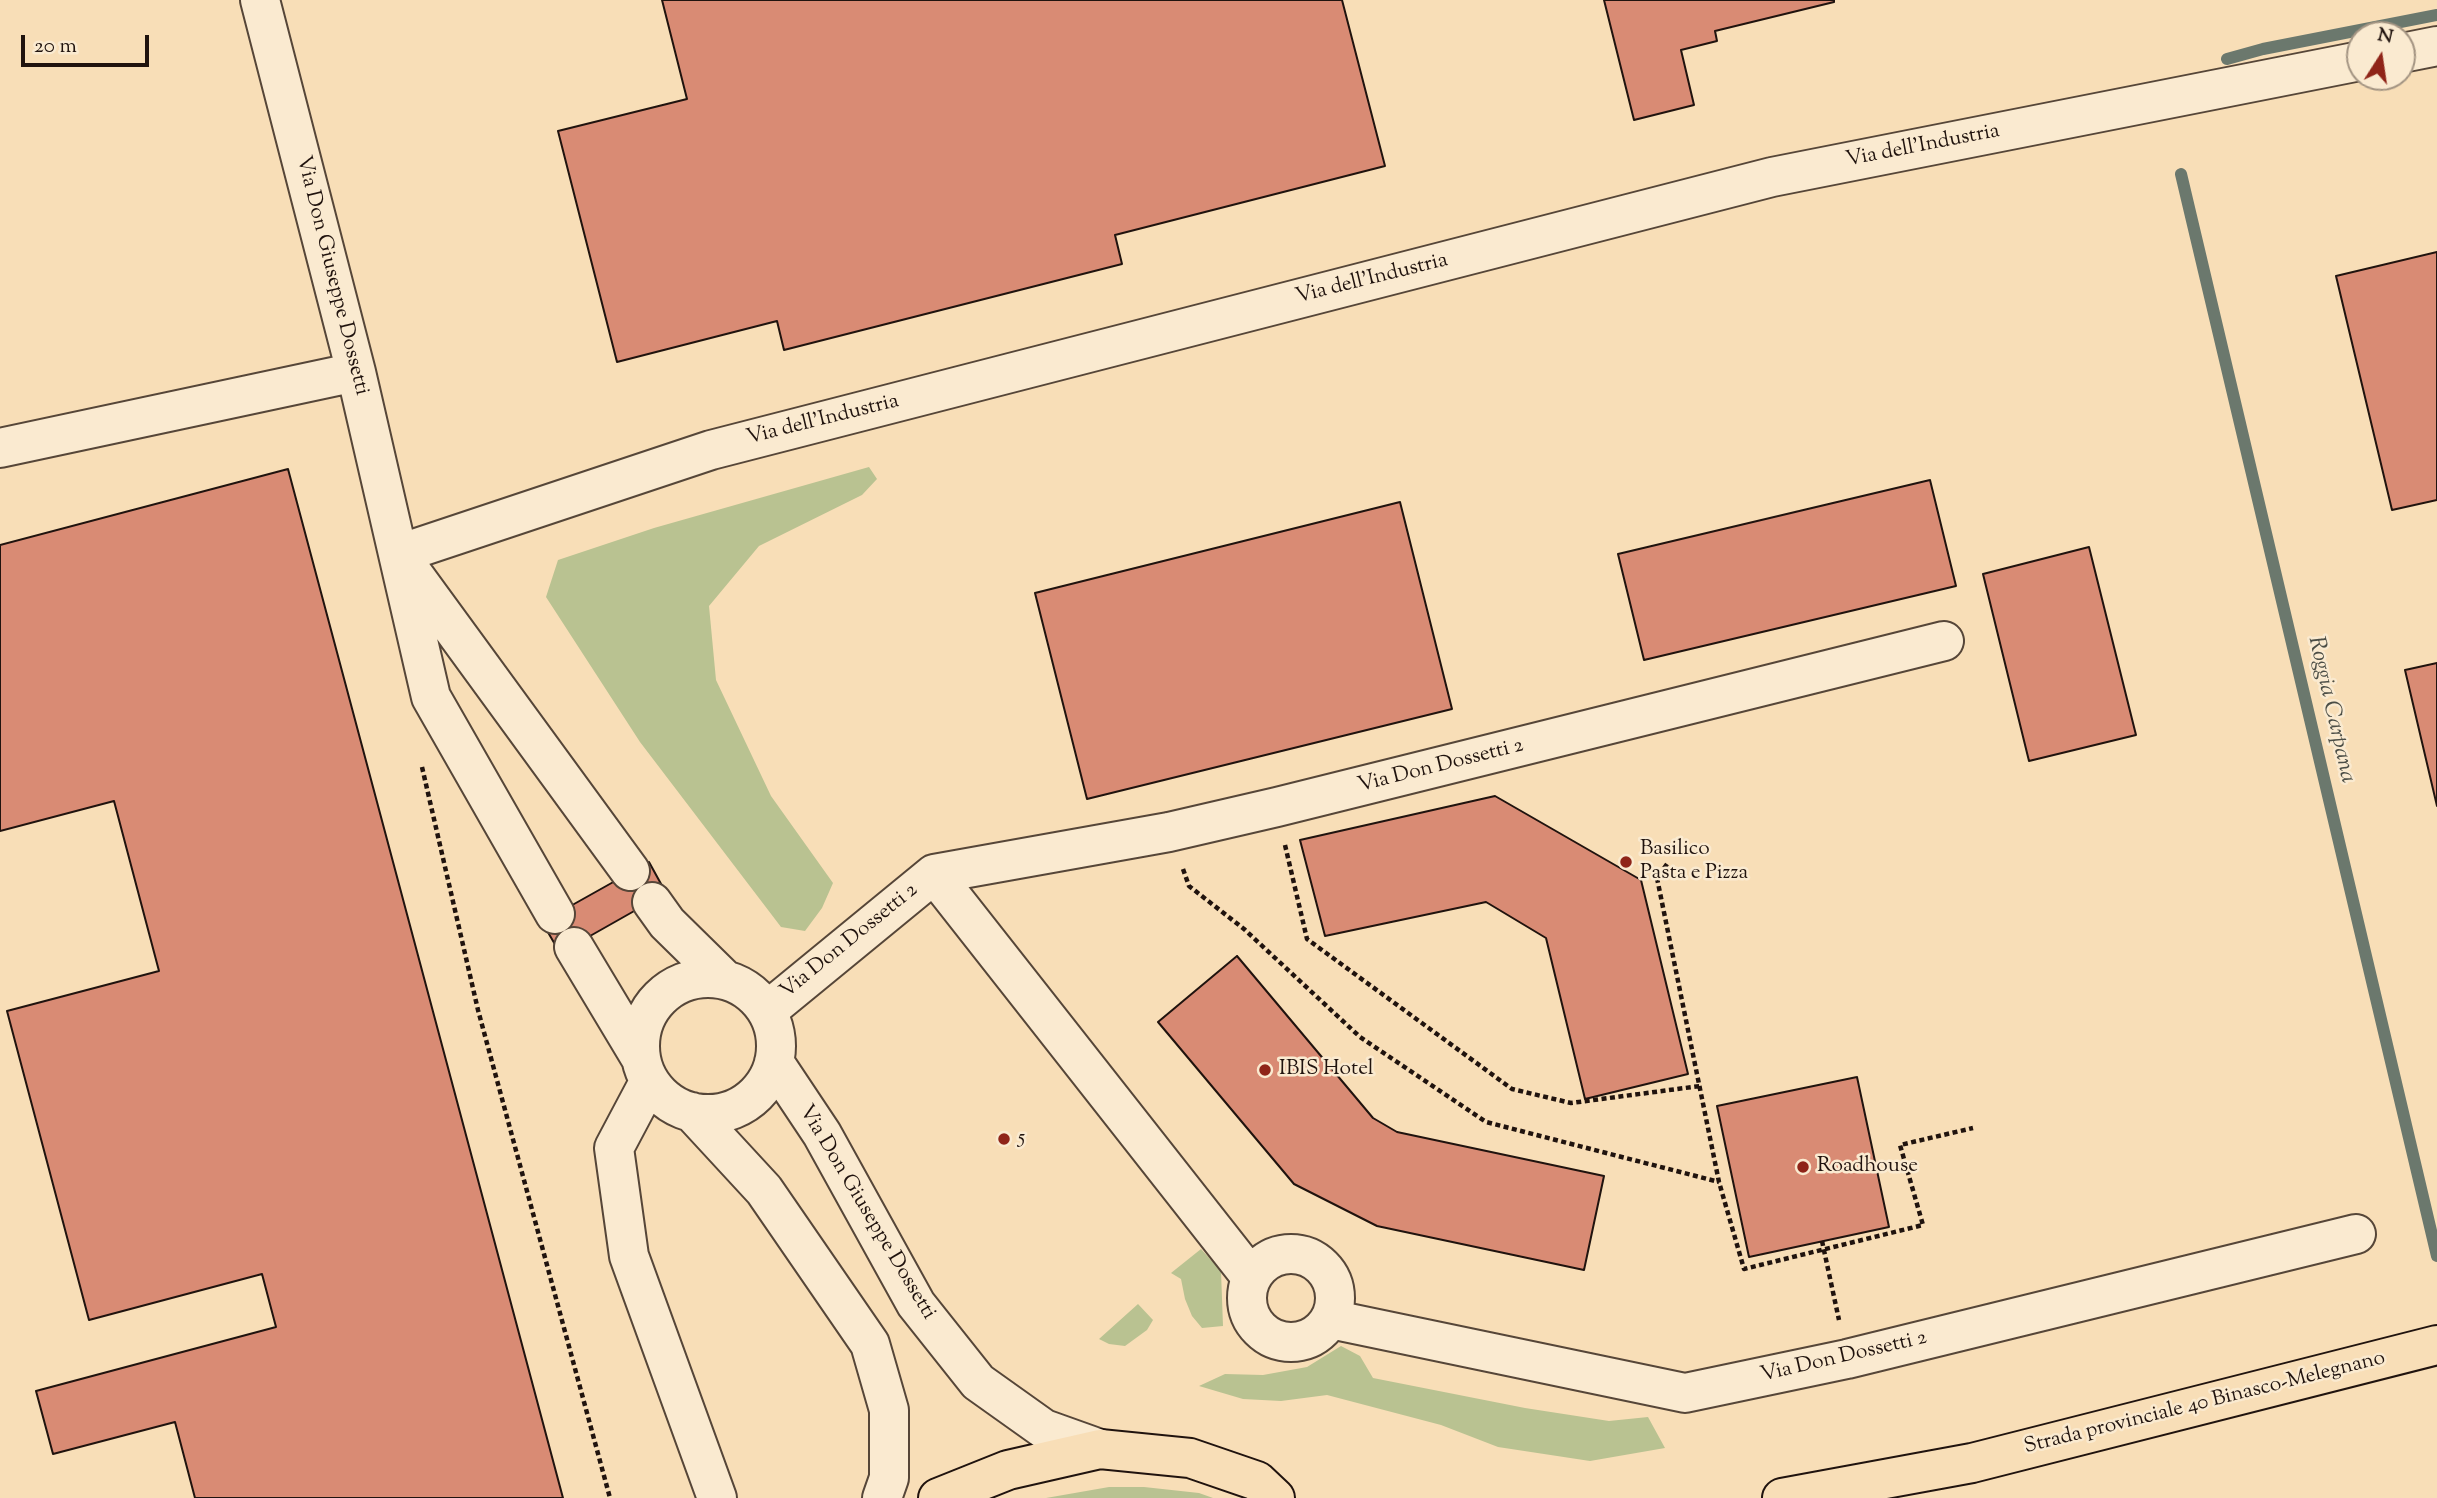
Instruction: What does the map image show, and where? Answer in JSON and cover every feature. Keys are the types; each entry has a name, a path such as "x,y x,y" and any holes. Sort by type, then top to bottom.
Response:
{"main road":[{"name":"Strada provinciale 40 Binasco-Melegnano","path":"1782,1498 1972,1463 2437,1345"},
{"path":"938,1498 1008,1470 1100,1450 1189,1458 1257,1481 1275,1498"},
{"name":"Strada provinciale 40 Binasco-Melegnano","path":"1867,1498 1972,1463"}],"street":[{"name":"Via Don Giuseppe Dossetti","path":"260,0 356,372 431,697 555,914"},
{"path":"2416,50 2437,46"},
{"name":"Via dell’Industria","path":"399,554 711,450 1759,181 2346,64"},
{"path":"0,449 356,372"},
{"name":"Via Don Giuseppe Dossetti","path":"399,554 630,871"},
{"name":"Via Don Dossetti 2","path":"766,1011 934,874 1169,832 1944,641"},
{"name":"Via Don Dossetti 2","path":"934,874 1251,1277"},
{"path":"652,902 667,923 724,979"},
{"path":"574,947 645,1069 660,1096 675,1106 692,1112 713,1114 734,1109 752,1098 766,1082 774,1062 774,1027 755,997 741,986 724,979 702,978 680,984 661,995 648,1013 640,1034 645,1069 614,1148 629,1256 717,1498"},
{"name":"Via Don Giuseppe Dossetti","path":"774,1062 822,1134 916,1304 978,1382 1044,1429 1100,1450"},
{"path":"692,1112 764,1190 870,1344 889,1410 888,1478 882,1498"},
{"name":"Via Don Dossetti 2","path":"1330,1319 1685,1394 1847,1359 2356,1234"},
{"path":"1290,1253 1313,1259 1330,1276 1335,1291 1335,1304 1330,1319 1307,1340 1292,1342 1272,1338 1256,1324 1247,1307 1247,1291 1251,1277 1265,1261 1280,1255 1290,1253"}],"path":[{"path":"418,754 478,1010 610,1498"},
{"path":"1277,807 1307,939 1512,1089 1571,1103 1700,1086"},
{"path":"1169,832 1189,886 1244,929 1360,1037 1486,1122 1719,1182"},
{"path":"1667,864 1657,878 1719,1182 1744,1269 1923,1225 1900,1146 1973,1128"},
{"path":"1822,1241 1847,1359"}],"green space":[{"path":"869,467 877,479 862,495 759,546 709,606 716,680 771,796 833,883 822,908 805,931 781,927 640,742 546,597 558,560 654,528"},
{"path":"1201,1249 1221,1271 1223,1326 1202,1328 1192,1316 1181,1279 1171,1273"},
{"path":"1138,1304 1153,1320 1147,1330 1125,1346 1109,1344 1099,1339"},
{"path":"1341,1346 1360,1356 1373,1378 1525,1408 1609,1421 1648,1417 1665,1448 1590,1461 1498,1447 1441,1425 1327,1395 1281,1401 1243,1399 1199,1386 1225,1374 1263,1375 1307,1367"},
{"path":"1109,1487 1144,1487 1199,1493 1213,1498 1046,1498"}],"building":[{"path":"662,0 1342,0 1385,166 1115,235 1122,264 784,350 777,321 617,362 558,131 687,99"},
{"path":"1604,0 1834,2 1715,31 1717,41 1681,50 1694,105 1634,120"},
{"path":"2437,252 2437,500 2392,510 2336,276"},
{"path":"288,469 563,1498 195,1498 175,1422 53,1454 36,1391 276,1327 262,1274 89,1320 7,1011 159,971 114,801 0,831 0,545"},
{"path":"1930,480 1956,586 1644,660 1618,554"},
{"path":"1400,502 1452,709 1087,799 1035,593"},
{"path":"2089,547 2136,735 2029,761 1983,574"},
{"path":"2437,663 2437,806 2405,670"},
{"path":"1495,796 1641,880 1688,1074 1585,1099 1546,938 1486,902 1325,936 1300,840"},
{"path":"649,862 666,893 560,953 542,922"},
{"name":"IBIS Hotel","path":"1237,956 1373,1118 1397,1132 1604,1176 1584,1270 1377,1226 1294,1184 1158,1022"},
{"name":"Roadhouse","path":"1857,1077 1889,1227 1749,1257 1717,1106"}],"waterway":[{"path":"2227,59 2263,49 2437,15"},
{"name":"Roggia Carpana","path":"2181,174 2437,1256"}],"place":[{"name":"Basilico Pasta e Pizza","path":"1626,862"},
{"name":"IBIS Hotel","path":"1265,1070"},
{"name":"5","path":"1004,1139"},
{"name":"Roadhouse","path":"1803,1167"}]}
